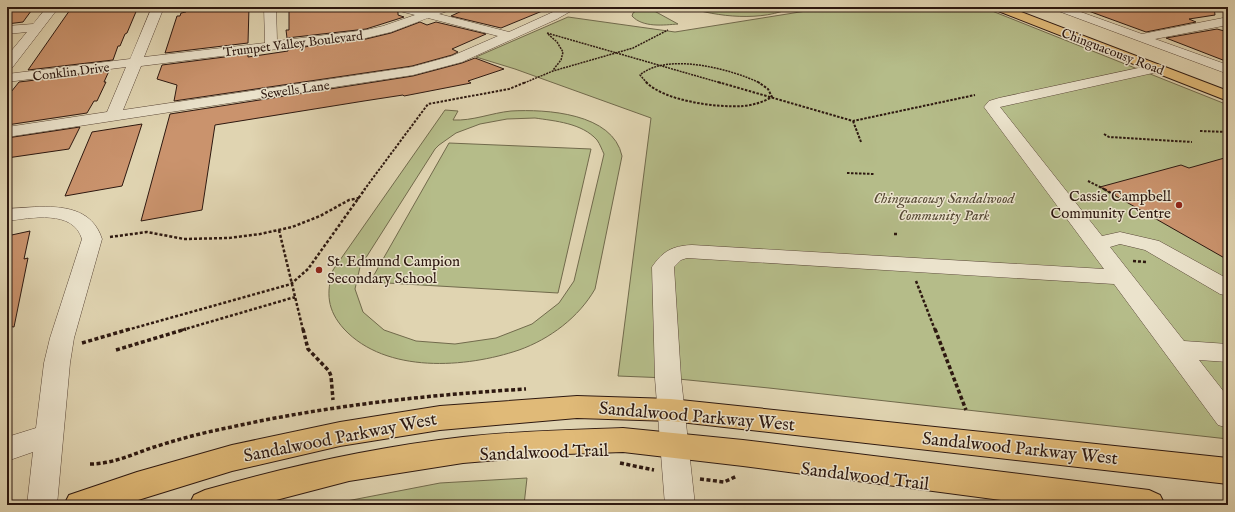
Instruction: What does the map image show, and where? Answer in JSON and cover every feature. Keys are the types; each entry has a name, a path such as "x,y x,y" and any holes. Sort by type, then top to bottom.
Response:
{"main road":[{"name":"Chinguacousy Road","path":"997,7 1228,96"},
{"name":"Chinguacousy Road","path":"1018,7 1228,86"},
{"name":"Sandalwood Parkway West","path":"80,505 137,486 232,458 340,434 440,418 578,407 671,410 1228,471"},
{"name":"Sandalwood Parkway West","path":"205,505 349,468 463,450 566,442 623,440 675,444 1149,505"}],"street":[{"name":"Conklin Drive","path":"7,65 53,7"},
{"path":"113,116 158,7"},
{"path":"270,7 271,46"},
{"path":"396,7 511,36"},
{"name":"Trumpet Valley Boulevard","path":"134,63 377,32 449,7"},
{"name":"Sewells Lane","path":"7,132 412,71 457,59 560,14 572,7"},
{"path":"1057,7 1228,70"},
{"path":"1140,38 1228,21"},
{"path":"7,30 38,27"},
{"name":"Conklin Drive","path":"7,78 134,63"},
{"path":"1157,68 1004,101 994,104 992,107 1228,417"},
{"path":"7,215 48,213 74,217 82,221 89,230 92,239 60,349 42,505"},
{"path":"1096,244 1120,238 1152,245 1228,289"},
{"path":"680,505 671,410 662,267 671,256 679,253 705,252 1121,277"},
{"path":"1177,350 1228,353"},
{"path":"7,449 49,435"}],"path":[{"path":"60,349 291,284 308,269 428,104 509,89 553,71 633,48 668,30"},
{"path":"542,32 853,121 975,95"},
{"path":"548,34 557,42 563,52 562,60 553,71"},
{"path":"678,64 727,71 752,79 769,89 772,97 767,101 745,106 714,106 659,91 644,81 640,75 646,69 678,64"},
{"path":"853,121 861,142"},
{"path":"1200,131 1228,132"},
{"path":"1104,134 1109,137 1192,142"},
{"path":"847,173 874,174"},
{"path":"1088,181 1116,196"},
{"path":"92,239 147,232 184,239 229,238 260,234 279,230 320,216 349,200 359,198"},
{"path":"279,230 308,349 311,354 326,366 331,376 333,400"},
{"path":"913,275 966,410"},
{"path":"116,350 295,297"},
{"name":"Sandalwood Trail","path":"612,462 619,462 678,475 724,482 741,475"}],"green space":[{"path":"642,7 647,7 678,24 654,25 637,20 632,16 633,13"},
{"path":"686,7 740,11 793,7 768,15 740,16 712,13"},
{"name":"Chinguacousy Sandalwood Community Park","path":"831,7 982,7 1228,105 1228,439 769,388 668,378 618,376 651,118 515,69 476,57 568,17 675,32"},
{"path":"445,110 458,111 453,120 468,119 511,111 542,111 576,117 592,122 606,131 616,142 622,156 595,289 581,309 563,326 542,340 519,350 475,361 451,363 427,363 404,360 382,354 361,344 338,322 331,308 329,294 329,286 333,270","holes":["535,118 568,124 584,130 597,140 604,154 574,281 559,303 532,324 496,338 455,344 416,341 384,330 363,312 355,289 360,267 435,149 456,133 480,124 507,119"]},
{"path":"449,143 591,149 558,293 370,282"},
{"path":"527,478 524,505 326,505 440,483"}],"building":[{"path":"7,7 34,7 23,22 7,24"},
{"path":"72,7 138,7 127,33 125,34 120,46 118,46 113,60 28,70"},
{"path":"190,7 249,7 248,43 165,53 177,16 180,16 181,13 186,12"},
{"path":"289,7 388,7 398,12 398,15 404,17 366,29 287,38 286,30 289,30"},
{"path":"476,7 552,7 501,28 451,16 464,10 468,11"},
{"path":"1083,7 1214,7 1215,15 1189,19 1196,22 1146,32 1083,9"},
{"path":"420,22 427,25 436,22 486,34 452,49 458,52 452,55 412,66 174,101 177,85 157,79 162,65 248,54 248,57 288,51 288,49 366,39 391,33"},
{"path":"1217,29 1228,32 1228,62 1166,38"},
{"path":"475,58 504,69 468,81 471,83 404,96 215,125 202,210 141,221 170,114 413,76"},
{"path":"109,71 104,82 106,82 97,101 94,101 87,113 7,125 7,97 19,82"},
{"path":"142,124 122,186 65,196 92,132"},
{"path":"80,127 69,149 7,158 7,138"},
{"name":"Cassie Campbell Community Centre","path":"1228,157 1228,260 1100,187 1181,165 1189,168"},
{"path":"30,231 24,259 28,258 14,327 7,326 7,236"}],"place":[{"name":"Cassie Campbell Community Centre","path":"1179,205"},
{"name":"St. Edmund Campion Secondary School","path":"319,270"}]}
